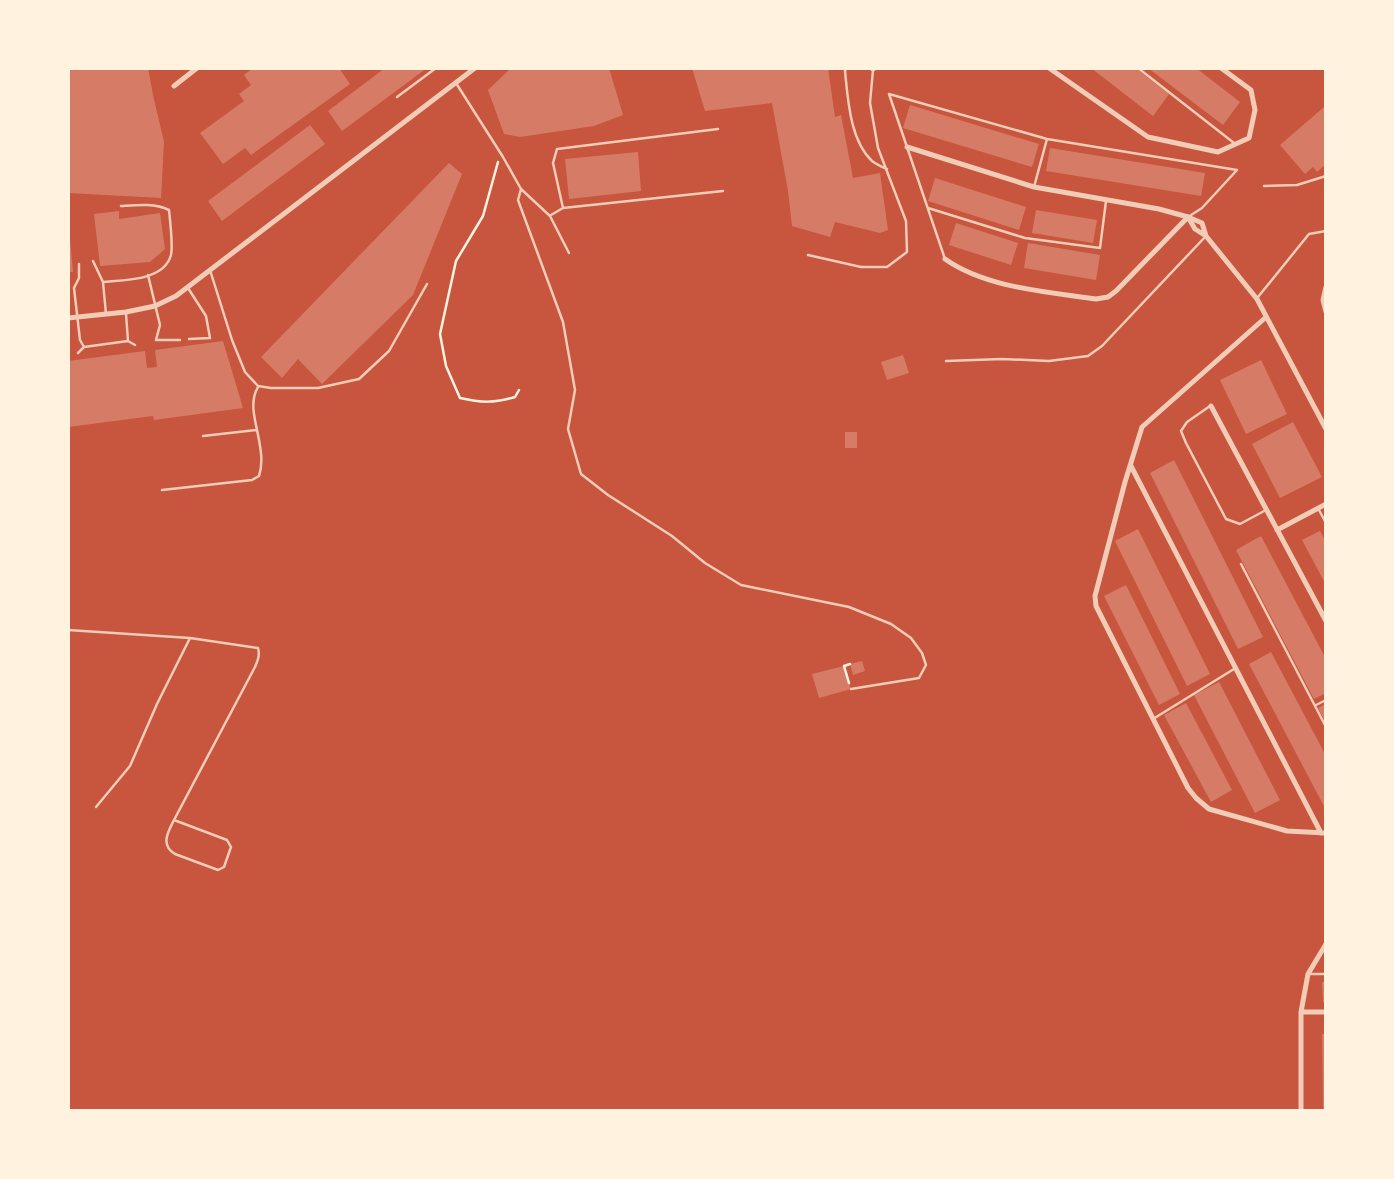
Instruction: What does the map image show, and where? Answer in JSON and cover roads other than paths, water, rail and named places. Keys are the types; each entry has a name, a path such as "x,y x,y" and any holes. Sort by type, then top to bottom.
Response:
{"street":[{"path":"174,86 197,68"},
{"path":"68,318 155,306 188,288 475,68"},
{"path":"1049,68 1148,137 1218,152 1249,138 1255,110 1251,90 1231,71 1221,68"},
{"path":"907,147 1034,187 1159,209 1202,223 1206,236 1256,299 1326,429"},
{"path":"946,259 963,270 1015,286 1096,299 1108,297 1188,217"},
{"path":"1326,287 1326,312"},
{"path":"1265,318 1142,428 1095,596 1096,606 1188,788 1196,798 1209,809 1287,831 1324,833"},
{"path":"1211,405 1326,621"},
{"path":"1131,466 1324,833"},
{"path":"1277,530 1326,504"},
{"path":"1301,1111 1301,1012 1308,974 1326,944"},
{"path":"1301,1012 1326,1012"}],"lane":[{"path":"397,97 436,68"},
{"path":"846,68 849,113 860,145 873,162 887,169"},
{"path":"1138,68 1237,145"},
{"path":"808,255 861,267 887,267 907,253 906,221 878,148 870,103 873,69"},
{"path":"456,83 521,189 550,216 569,253"},
{"path":"946,259 889,94 1047,139 1237,170 1202,208 1188,217"},
{"path":"563,208 553,163 557,149 718,129"},
{"path":"1034,187 1047,139"},
{"path":"1264,186 1297,184 1326,176"},
{"path":"521,189 518,200 563,323 575,390 568,429 581,474 608,495 672,536 705,563 741,585 849,607 891,624 911,638 922,653 926,665 919,678 851,689"},
{"path":"550,216 563,208 723,191"},
{"path":"928,208 1025,238 1100,248 1107,200"},
{"path":"103,282 148,275 162,269 171,254 169,210 150,205 121,206"},
{"path":"1256,299 1309,234 1326,231"},
{"path":"946,361 1049,361 1088,356 1102,346 1206,236"},
{"path":"93,261 103,282 106,314"},
{"path":"79,264 79,278 74,288 83,347"},
{"path":"209,270 245,372 258,386 271,388 318,388 359,379 389,351 426,284"},
{"path":"148,275 160,325 156,341 180,340"},
{"path":"68,288 74,288"},
{"path":"188,288 206,316 210,338 189,339"},
{"path":"125,312 128,341"},
{"path":"78,353 83,347 128,341 135,345"},
{"path":"162,490 253,480 260,476 261,450 253,407 253,395 258,386"},
{"path":"1211,405 1187,422 1181,431 1191,454 1226,519 1240,524 1266,510"},
{"path":"203,436 257,429"},
{"path":"1318,508 1326,523"},
{"path":"1241,564 1326,727"},
{"path":"68,630 190,638 258,648 260,653 255,667 174,820 167,835 166,844 169,851 218,870 224,867 231,847 227,840 174,820"},
{"path":"96,807 131,766 157,704 190,638"},
{"path":"1153,719 1236,668"},
{"path":"1315,706 1326,700"},
{"path":"1308,974 1326,974"}]}
